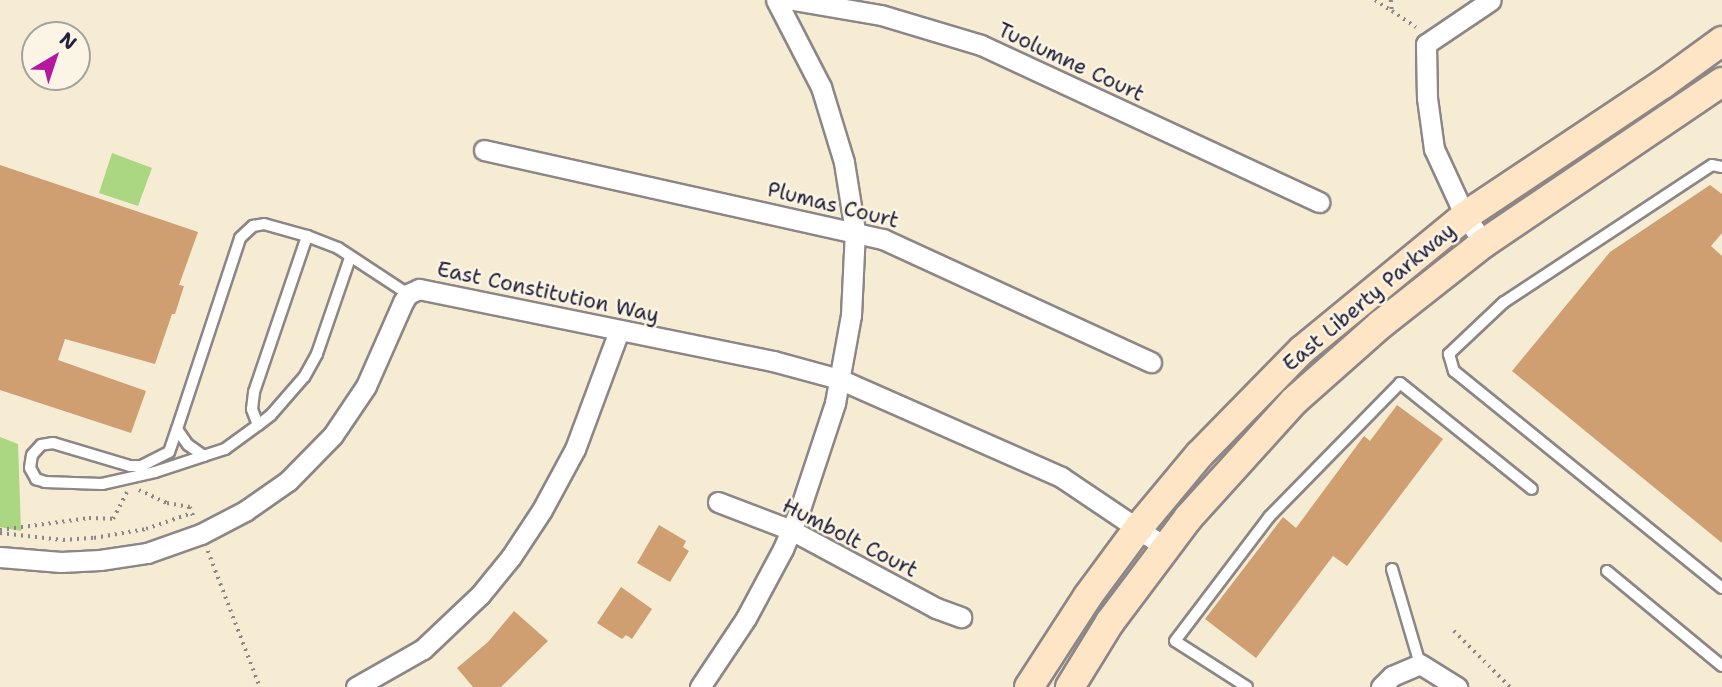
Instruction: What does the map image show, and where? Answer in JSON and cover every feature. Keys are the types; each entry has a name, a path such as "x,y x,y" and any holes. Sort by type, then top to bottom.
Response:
{"street":[{"path":"700,687 746,618 791,530 820,453 839,379 851,316 855,231 844,162 828,107 776,0"},
{"name":"Tuolumne Court","path":"793,0 881,15 981,45 1319,202"},
{"path":"1484,243 1465,216 1434,149 1427,98 1426,44 1491,0"},
{"name":"East Liberty Parkway","path":"1029,687 1088,596 1139,527 1199,455 1302,350 1370,290 1465,216 1663,84 1722,41"},
{"name":"East Liberty Parkway","path":"1070,687 1110,622 1166,547 1219,480 1294,401 1381,324 1484,243 1722,82"},
{"name":"Plumas Court","path":"484,150 855,231 921,254 1151,362"},
{"name":"East Constitution Way","path":"0,557 61,562 137,554 201,534 245,512 288,481 340,426 375,368 408,294 419,289 433,289 619,331 773,361 839,379 1061,477 1166,547"},
{"path":"356,687 424,649 481,595 511,557 542,510 575,449 619,331"},
{"name":"Humbolt Court","path":"718,502 791,530 936,608 961,617"},
{"path":"1381,687 1392,676 1420,664 1457,687"}],"lane":[{"path":"1722,167 1712,165 1504,302 1448,354 1454,370 1722,588"},
{"path":"350,258 317,354 304,377 271,415 225,449 155,472 102,484 45,482 36,479 30,468 32,455 41,445 53,443 130,466 141,466 169,452 240,238 253,226 264,224 338,248 408,294"},
{"path":"258,425 252,409 254,392 307,236"},
{"path":"1247,687 1175,641 1269,517 1400,383 1532,489"},
{"path":"177,429 188,445 204,456"},
{"path":"1392,569 1420,664"},
{"path":"1607,571 1722,666"}],"path":[{"path":"1375,0 1436,38"},
{"path":"1391,0 1392,11"},
{"path":"131,488 167,503 190,507 192,513 146,529 94,538 63,540 0,531 89,518 113,519 131,488"},
{"path":"211,556 260,687"},
{"path":"1454,631 1510,687"}],"green space":[{"path":"112,153 152,168 138,206 99,193"},
{"path":"0,437 18,444 21,531 0,527"}],"building":[{"path":"0,165 198,232 179,285 184,286 175,314 172,314 155,364 65,339 58,360 146,391 131,433 0,390"},
{"path":"1710,185 1722,194 1722,233 1711,246 1722,256 1722,543 1512,371 1610,252"},
{"path":"1397,405 1443,439 1347,566 1333,556 1256,658 1205,619 1283,517 1296,528 1364,436 1370,441"},
{"path":"659,525 686,541 683,547 689,551 670,582 637,563"},
{"path":"621,587 652,609 632,639 626,635 622,639 597,623"},
{"path":"514,611 548,641 501,687 473,687 457,668 488,642"}]}
